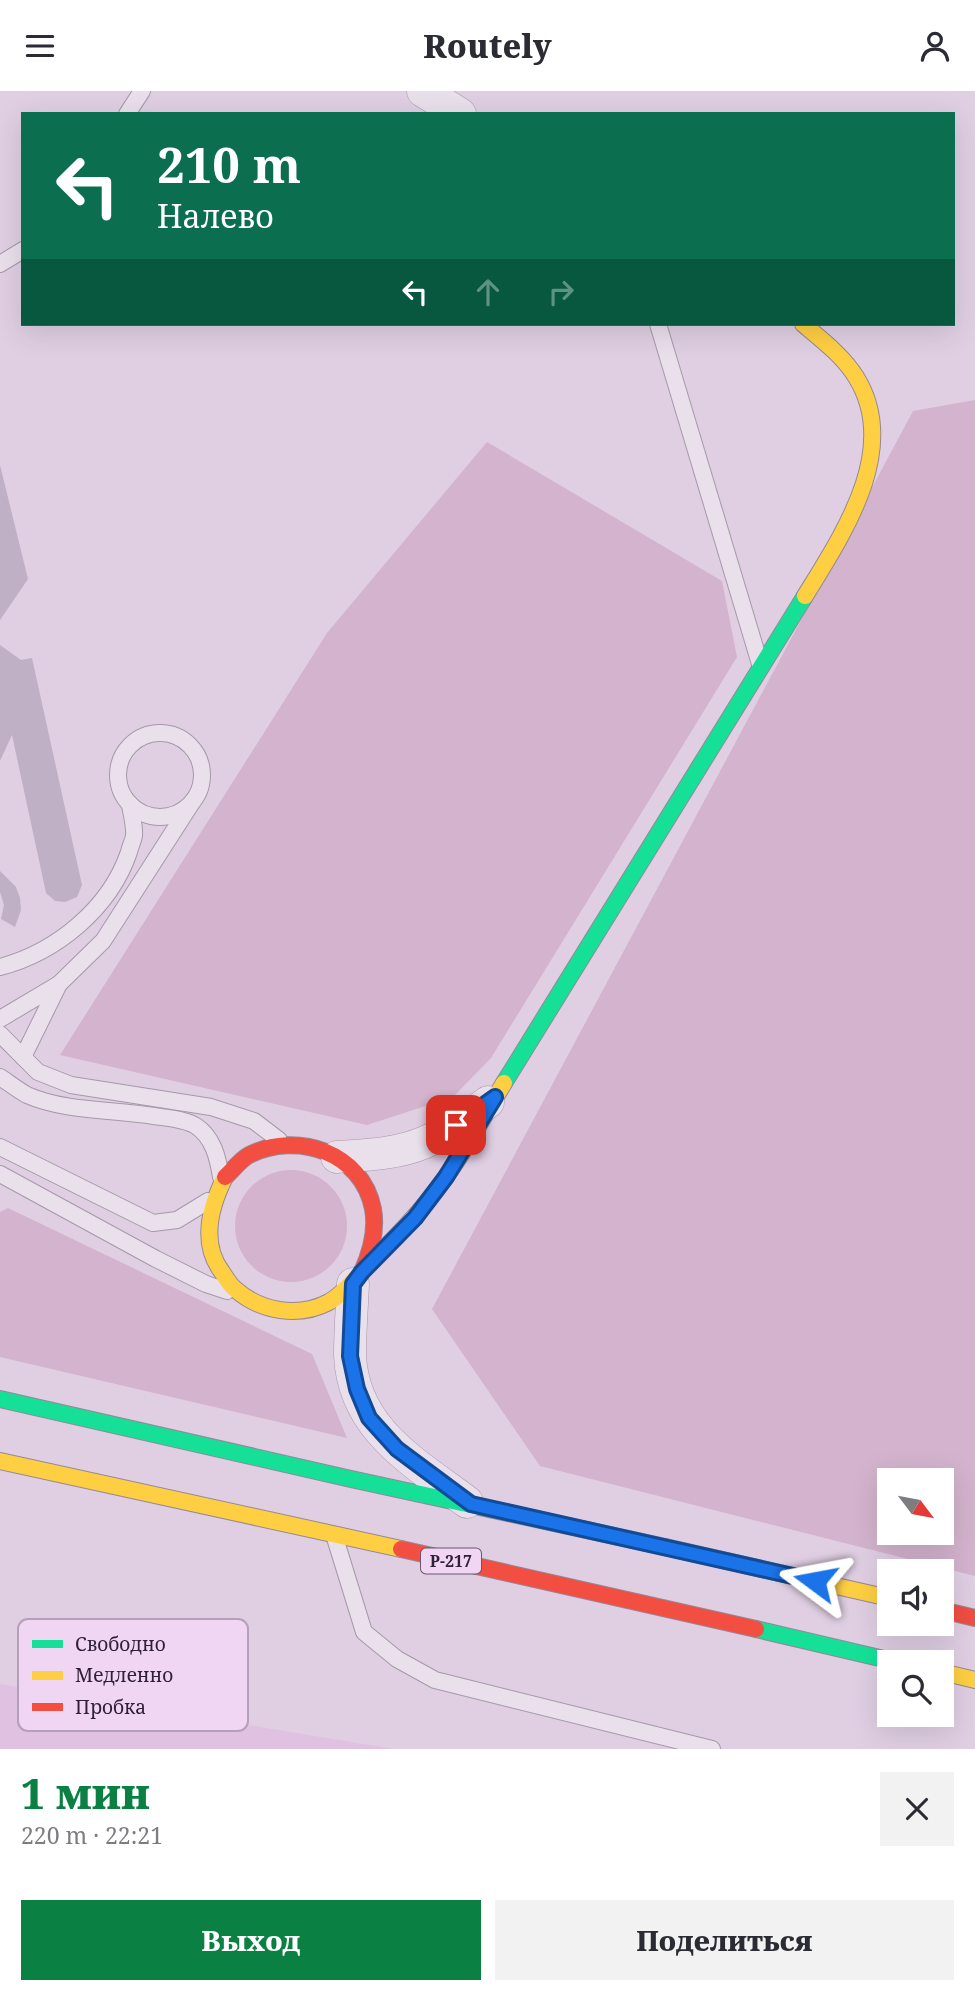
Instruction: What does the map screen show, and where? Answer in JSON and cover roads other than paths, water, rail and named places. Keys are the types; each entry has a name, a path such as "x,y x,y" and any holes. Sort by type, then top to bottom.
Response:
{"main road":[{"path":"358,1278 370,1255 375,1219 371,1200 363,1183 337,1157 320,1149 284,1144 248,1156 222,1181 213,1198 208,1225 211,1253 224,1278 244,1297 271,1309 301,1311 330,1302 358,1278 415,1218 446,1177 843,530 871,462 873,417 868,397 858,378 839,355 805,326"},
{"path":"0,1399 877,1595"},
{"name":"Р-217","path":"0,1461 877,1657"},
{"path":"954,1613 975,1618"},
{"path":"954,1675 975,1680"}],"street":[{"path":"422,91 457,112"},
{"path":"337,1157 382,1154 422,1144 456,1125 495,1097"},
{"path":"358,1278 350,1356 357,1389 369,1418 397,1449 471,1504"}],"lane":[{"path":"128,112 142,91"},
{"path":"0,264 21,251"},
{"path":"659,326 761,667"},
{"path":"0,1019 59,984 103,941 192,801 199,789 202,775 200,762 194,750 184,740 172,734 158,733 132,743 124,753 118,779 122,793 130,804 140,812 163,817 184,809 192,801"},
{"path":"0,967 34,955 69,933 97,907 123,869 134,836 130,804"},
{"path":"23,1057 59,984"},
{"path":"0,1034 38,1072 71,1085 211,1107 254,1121 284,1144"},
{"path":"0,1077 26,1094 48,1101 194,1124 207,1135 214,1148 222,1181"},
{"path":"0,1147 153,1223 177,1220 213,1198"},
{"path":"0,1174 156,1259 206,1284 244,1297"},
{"path":"334,1535 364,1632 413,1670 435,1681 712,1749"}]}
